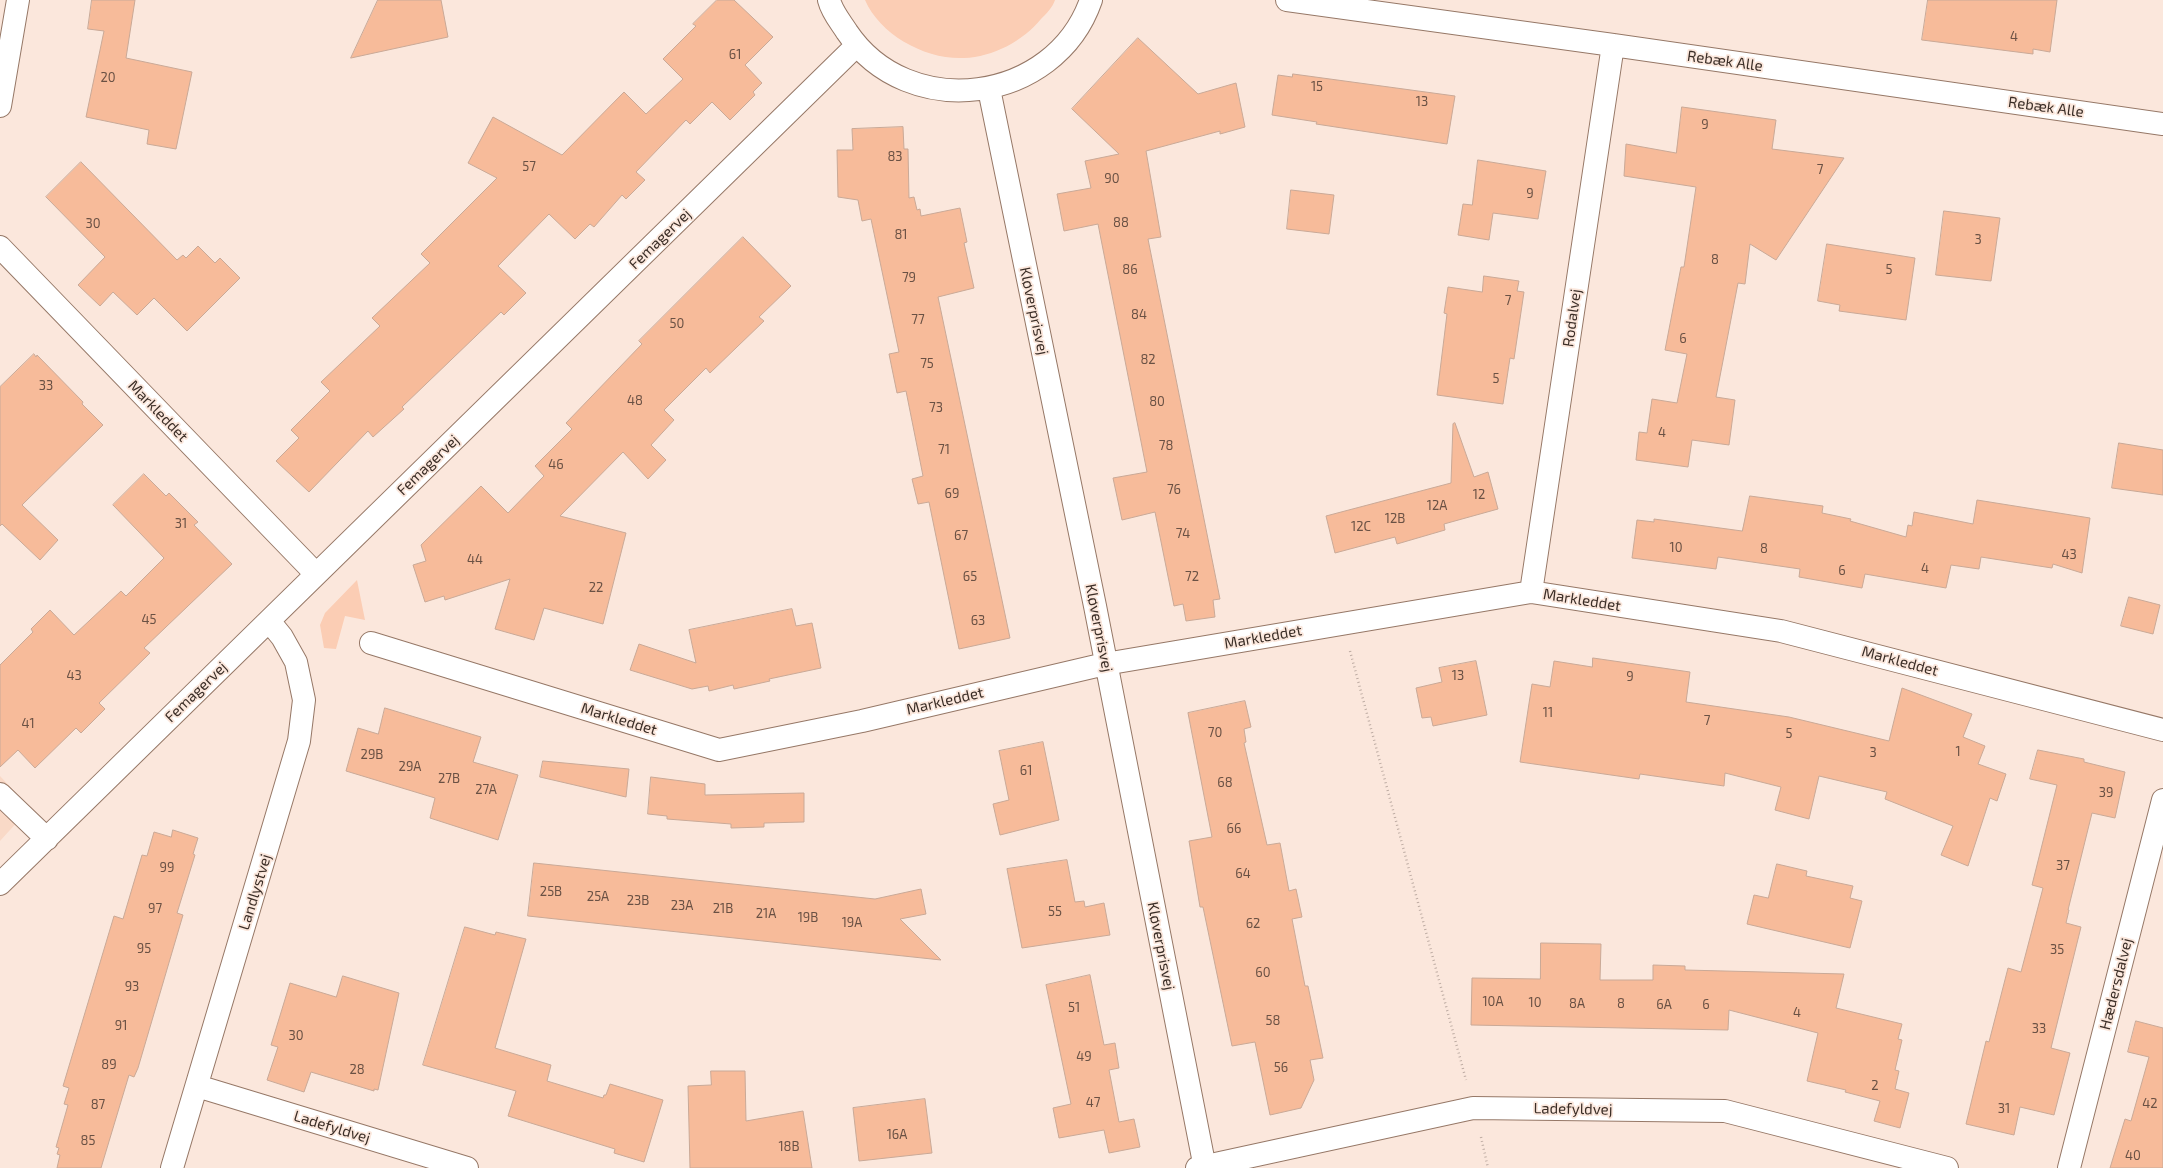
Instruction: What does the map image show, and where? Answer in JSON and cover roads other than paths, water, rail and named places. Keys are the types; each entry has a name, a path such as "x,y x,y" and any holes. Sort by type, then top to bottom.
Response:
{"street":[{"path":"0,106 18,0"},
{"path":"829,0 832,10 856,46 884,70 917,85 953,91 989,89 1028,74 1061,49 1086,14 1090,0"},
{"name":"Rebæk Alle","path":"1287,0 2163,124"},
{"name":"Rodalvej","path":"1531,592 1612,45"},
{"name":"Femagervej","path":"0,884 856,46"},
{"name":"Kløverprisvej","path":"989,89 1105,664 1202,1168"},
{"name":"Markleddet","path":"0,247 316,574"},
{"name":"Markleddet","path":"371,643 719,750 862,721 1105,664 1531,592 1781,631 2163,730"},
{"name":"Landlystvej","path":"172,1168 300,741 304,700 296,662 282,637 268,621"},
{"path":"0,794 47,838"},
{"name":"Hædersdalvej","path":"2069,1168 2163,800"},
{"name":"Ladefyldvej","path":"196,1086 467,1168"},
{"name":"Ladefyldvej","path":"1202,1168 1473,1108 1725,1111 1947,1168"}]}
